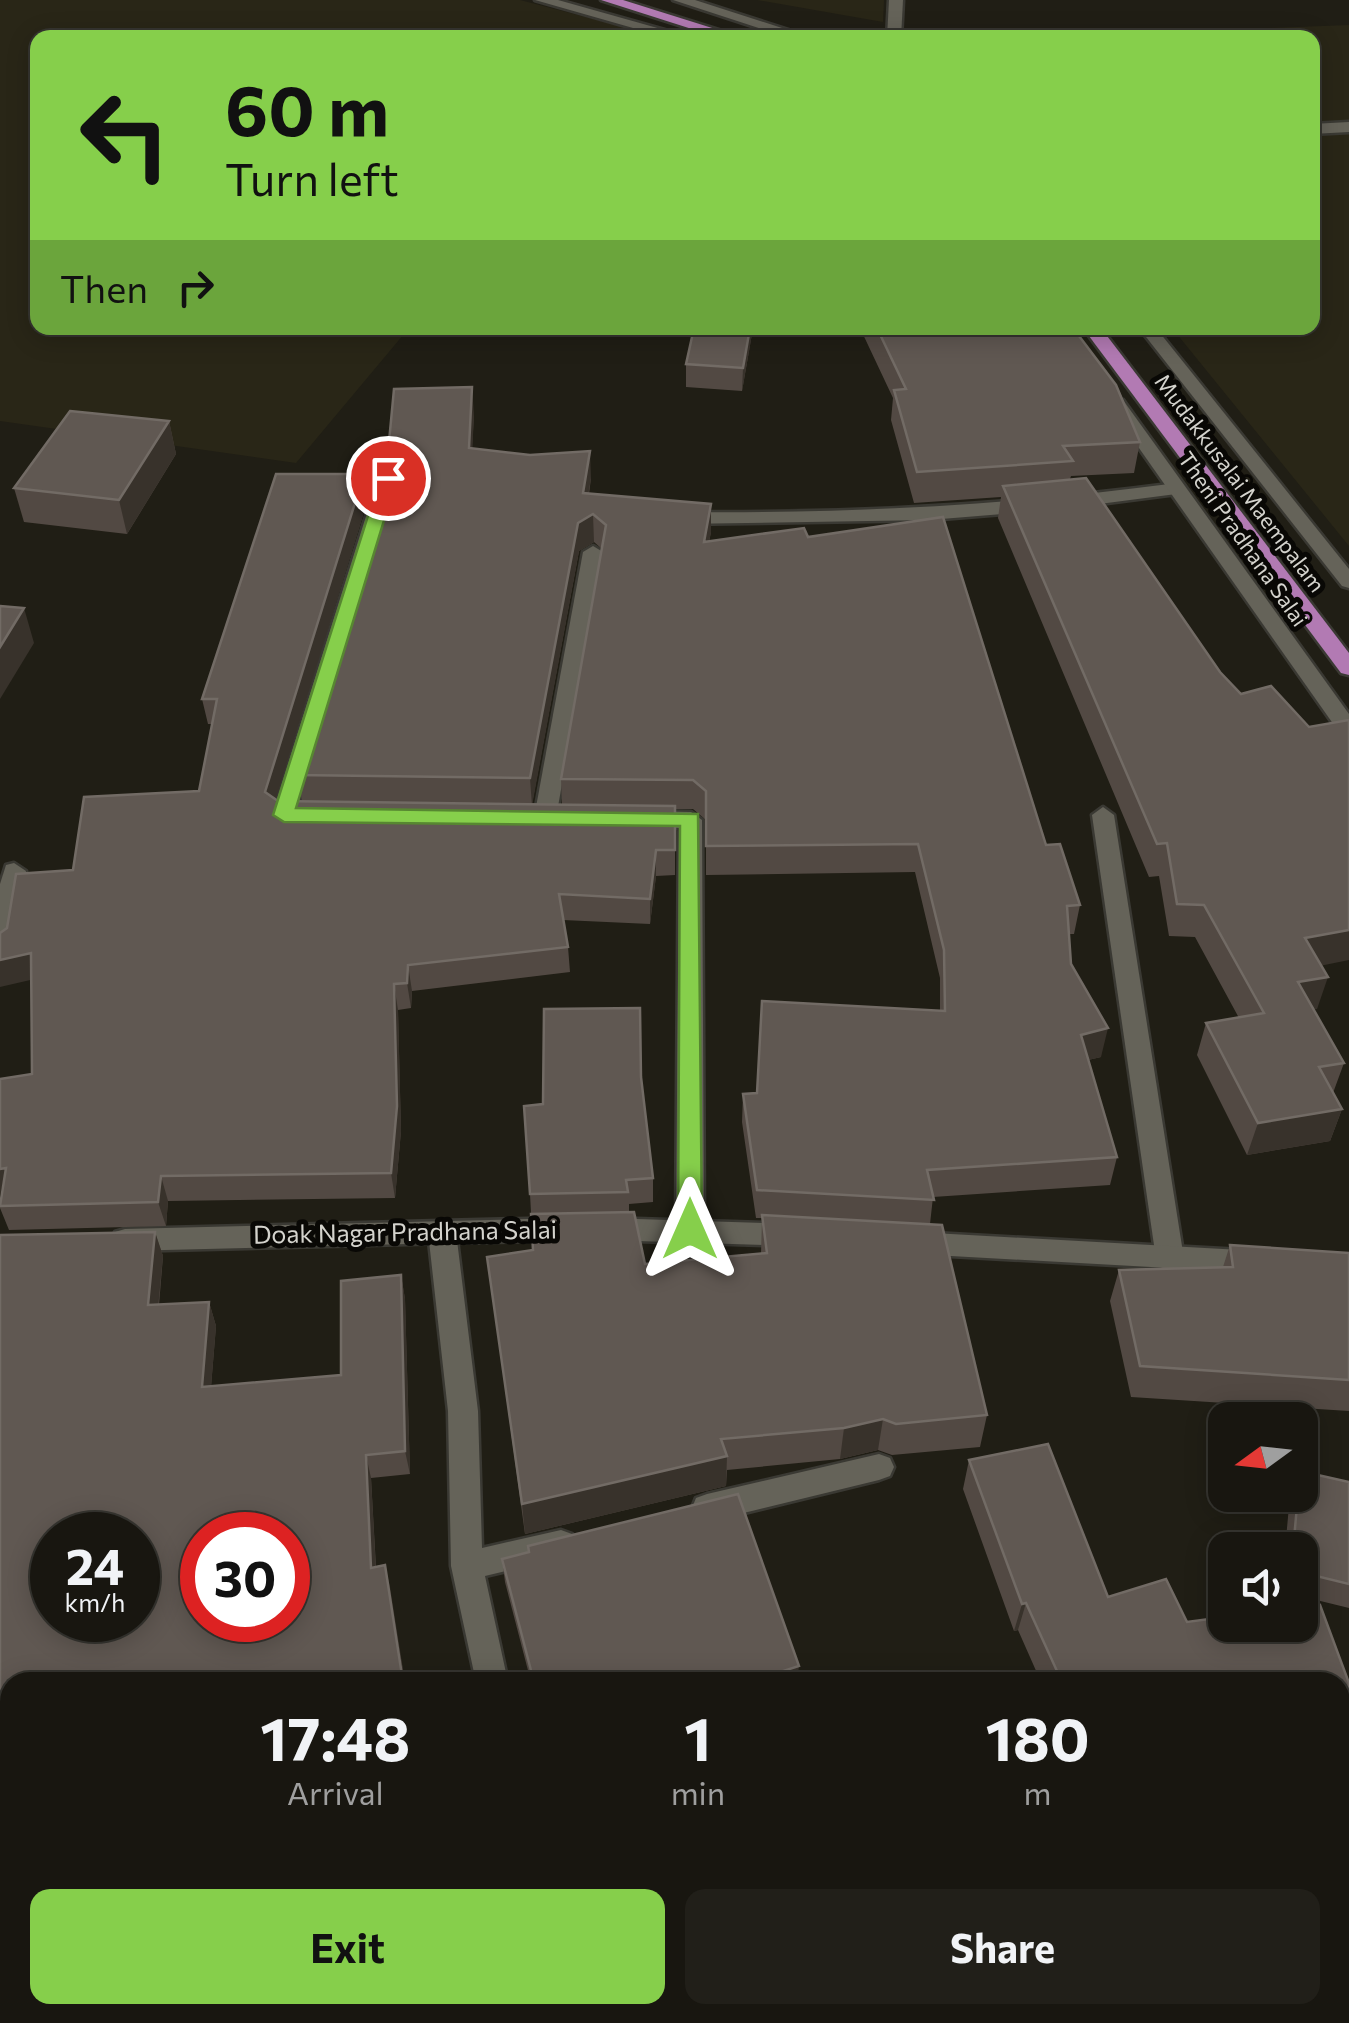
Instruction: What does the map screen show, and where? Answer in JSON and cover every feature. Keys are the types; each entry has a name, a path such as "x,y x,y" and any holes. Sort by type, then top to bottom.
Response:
{"main road":[{"path":"608,0 711,30"},
{"name":"Mudakkusalai Maempalam","path":"1097,335 1349,668"}],"street":[{"path":"542,0 656,30"},
{"path":"680,0 779,30"},
{"path":"894,30 896,0"},
{"path":"1320,129 1349,127"},
{"name":"Theni Pradhana Salai","path":"1153,335 1349,582"},
{"name":"Theni Pradhana Salai","path":"1108,392 1349,730"},
{"path":"321,816 284,815 388,478"},
{"path":"660,517 907,518 1084,503 1178,489"},
{"path":"545,818 593,552"},
{"path":"1103,815 1170,1259"},
{"path":"618,819 690,820 690,1229"},
{"path":"0,953 14,871"},
{"name":"Doak Nagar Pradhana Salai","path":"96,1240 690,1229 824,1237"},
{"path":"442,1232 462,1411 468,1566 490,1672"},
{"path":"882,1241 1289,1264"},
{"path":"673,1516 878,1467"},
{"path":"468,1566 598,1534"}],"shaded area":[{"path":"0,0 520,0 636,30 30,30 30,335 403,335 296,463 0,421"},
{"path":"757,0 884,0 883,22"},
{"path":"1349,25 1349,546 1178,335 1320,335 1320,30 1222,30"}],"building":[{"path":"692,335 749,335 743,368 686,364"},
{"path":"880,335 1078,335 1116,385 1140,442 1063,446 1073,461 917,472 894,390 906,389"},
{"path":"472,387 469,448 530,455 590,451 583,493 711,504 704,542 804,528 808,537 943,517 1046,845 1060,844 1080,905 1067,906 1071,964 1108,1028 1081,1035 1117,1157 927,1170 934,1200 757,1190 743,1094 757,1093 762,1001 945,1011 944,950 918,844 706,846 706,791 693,780 561,779 606,525 593,514 578,523 530,778 297,775 398,451 389,442 394,389"},
{"path":"70,411 169,421 119,500 14,488"},
{"path":"276,474 364,474 265,792 278,801 675,806 675,850 656,850 650,899 559,894 568,947 408,965 407,983 394,984 397,1106 391,1173 161,1176 158,1202 0,1206 6,1168 0,1169 0,1079 32,1074 31,953 0,960 0,933 7,928 16,874 73,870 84,797 199,791 217,699 202,699"},
{"path":"1086,478 1220,672 1241,694 1271,686 1309,727 1349,720 1349,930 1305,938 1328,977 1298,982 1344,1063 1319,1067 1342,1109 1258,1123 1206,1023 1264,1013 1204,905 1177,904 1167,843 1157,844 1003,486"},
{"path":"0,606 24,608 0,647"},
{"path":"640,1008 641,1077 653,1178 626,1180 628,1192 530,1194 524,1106 543,1104 544,1009"},
{"path":"634,1212 645,1264 767,1253 762,1215 942,1225 987,1415 896,1424 883,1419 844,1428 721,1439 727,1456 522,1504 487,1257 533,1250 531,1214"},
{"path":"155,1232 148,1305 209,1302 202,1387 341,1375 341,1281 401,1275 405,1451 366,1455 371,1568 385,1565 401,1672 0,1672 0,1235"},
{"path":"1230,1245 1349,1253 1349,1380 1140,1366 1119,1270 1233,1267"},
{"path":"1048,1444 1108,1597 1166,1579 1187,1622 1208,1619 1208,1642 1318,1642 1320,1605 1345,1672 1057,1672 1026,1603 1022,1604 969,1460"},
{"path":"1318,1475 1349,1482 1349,1584 1318,1576 1318,1532 1295,1532 1296,1512 1318,1512"},
{"path":"738,1494 799,1666 780,1672 531,1672 502,1559 529,1552 528,1546"}],"route":[{"path":"388,478 284,815 690,820 690,1229"}]}
